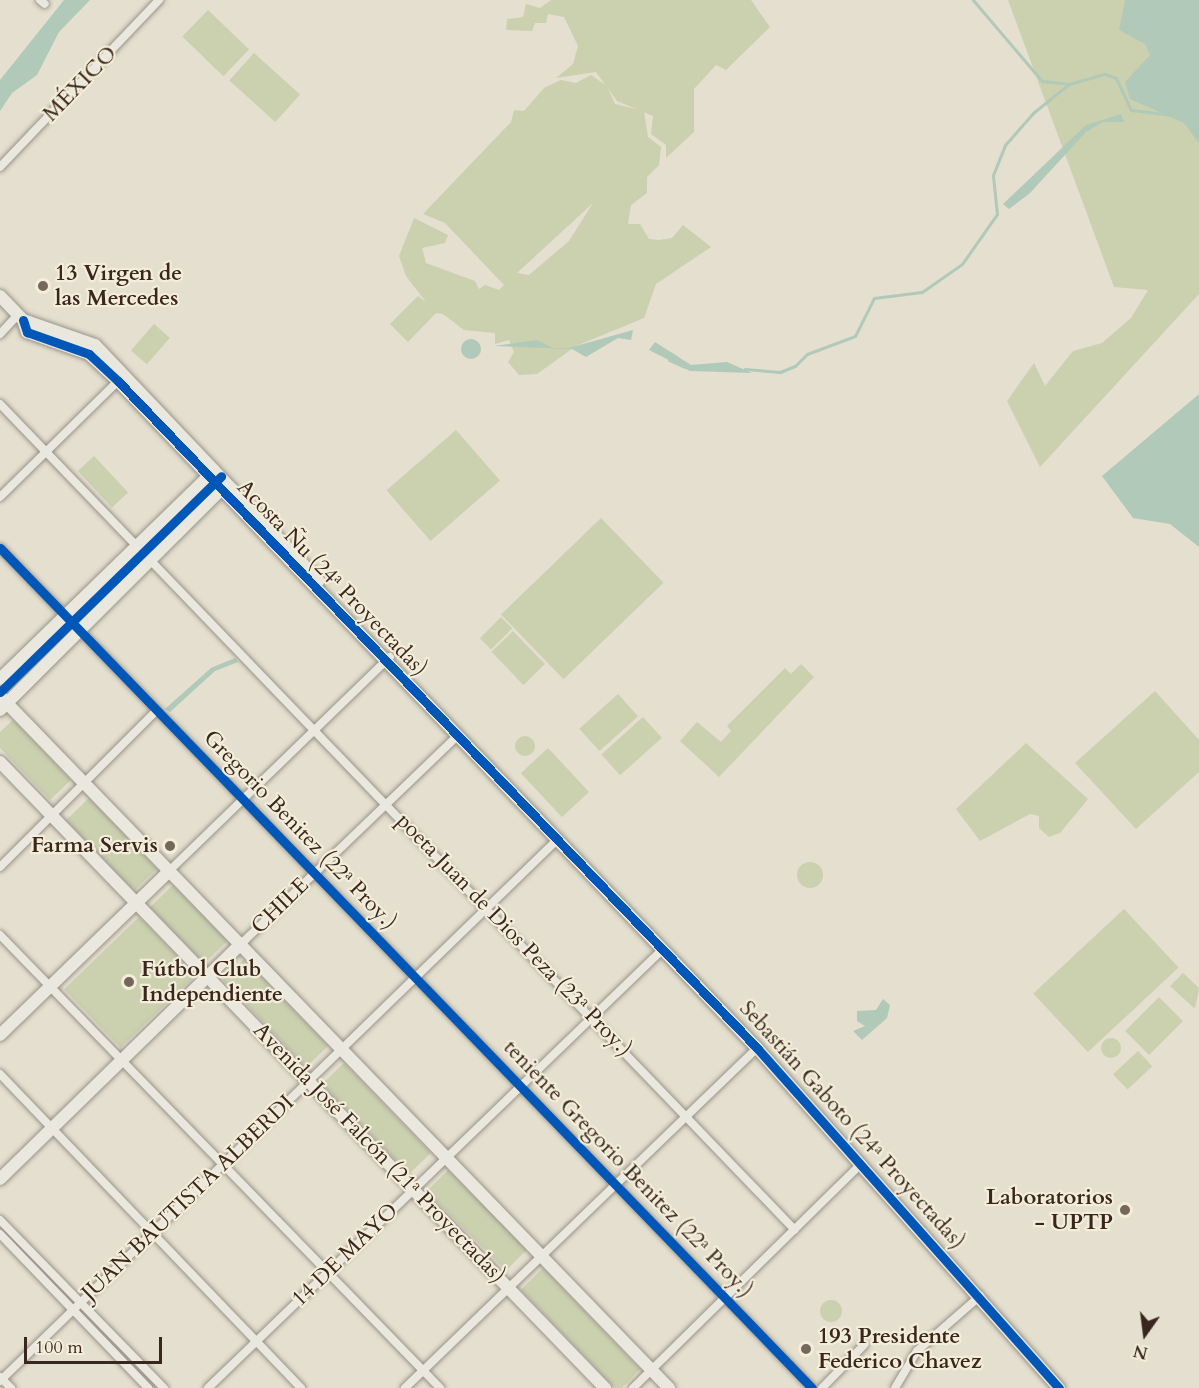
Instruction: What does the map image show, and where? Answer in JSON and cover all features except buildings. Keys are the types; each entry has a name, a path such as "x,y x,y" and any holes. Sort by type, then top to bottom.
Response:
{"street":[{"name":"MÉXICO","path":"0,167 159,0"},
{"name":"Acosta Ñu (24ª Proyectadas)","path":"0,296 21,317 27,332 89,354 121,378 456,733"},
{"path":"0,334 21,317"},
{"path":"0,497 121,378"},
{"name":"poeta Juan de Dios Peza (23ª Proy.)","path":"0,404 232,641 795,1230"},
{"path":"0,679 212,473"},
{"path":"2,703 79,631 225,487"},
{"name":"Gregorio Benitez (22ª Proy.)","path":"0,548 416,977"},
{"path":"0,1035 388,659"},
{"name":"Avenida José Falcón (21ª Proyectadas)","path":"2,703 241,944 669,1388"},
{"path":"0,867 156,711"},
{"path":"456,733 557,840"},
{"name":"CHILE","path":"0,1179 456,733"},
{"name":"Avenida José Falcón (21ª Proyectadas)","path":"0,762 138,902 207,977 414,1188 605,1388"},
{"name":"Sebastián Gaboto (24ª Proyectadas)","path":"557,840 758,1048 863,1162 1059,1388"},
{"name":"JUAN BAUTISTA ALBERDI","path":"1,1379 557,840"},
{"path":"0,934 440,1388"},
{"name":"14 DE MAYO","path":"208,1388 663,949"},
{"name":"teniente Gregorio Benitez (22ª Proy.)","path":"416,977 812,1388"},
{"path":"405,1388 758,1048"},
{"path":"0,1074 301,1388"},
{"path":"633,1388 863,1162"},
{"path":"0,1220 164,1388"},
{"path":"0,1234 148,1388"},
{"path":"895,1388 917,1351 980,1296"},
{"path":"822,1388 864,1345"},
{"path":"1,1379 11,1388"}],"shaded area":[{"path":"64,0 90,0 59,32 37,75 12,93 0,111 0,80"},
{"path":"551,0 751,0 770,27 726,70 716,65 694,89 694,132 666,158 666,145 651,134 653,116 617,101 596,72 556,78 573,64 578,46 564,17 548,14 546,23 535,23 532,31 506,30 507,19 523,17 526,4 540,8"},
{"path":"1008,0 1199,0 1199,294 1040,467 1007,401 1034,363 1045,386 1073,351 1102,343 1131,318 1148,290 1114,287"},
{"path":"1125,0 1199,0 1199,143 1184,123 1130,99 1125,82 1150,55 1145,44 1119,30"},
{"path":"208,10 249,50 223,76 182,37"},
{"path":"254,53 300,94 275,122 229,80"},
{"path":"591,75 607,86 615,104 644,111 648,137 661,147 659,165 647,177 647,193 631,205 628,224 640,224 649,239 659,240 672,238 683,225 711,247 656,284 644,318 576,346 537,374 519,375 508,362 514,352 509,340 495,344 495,333 464,330 443,314 436,313 408,342 390,324 418,296 426,302 406,276 399,256 414,218 448,235 445,243 422,248 426,263 475,281 479,289 485,285 499,290 504,285 445,223 423,214 511,122 514,110 524,111 544,88 561,80 576,83","holes":["593,203 569,241 529,275 517,273"]},
{"path":"1121,114 1124,122 1103,122 1086,132 1030,193 1009,209 1003,204 1086,125"},
{"path":"154,324 170,338 147,364 131,350"},
{"path":"633,330 631,340 618,338 586,357 572,349 494,346 537,340 553,348 569,348"},
{"path":"467,339 475,339 481,345 481,353 475,359 467,359 461,353 461,345"},
{"path":"655,342 691,365 727,362 752,373 690,371 649,350"},
{"path":"1199,394 1199,547 1170,524 1133,518 1102,476"},
{"path":"456,430 500,481 431,541 387,490"},
{"path":"94,456 128,493 112,508 78,471"},
{"path":"203,488 207,497 151,547 148,542"},
{"path":"601,518 664,583 564,679 501,615"},
{"path":"134,556 139,565 86,617 79,617 76,613"},
{"path":"501,617 512,628 491,650 480,638"},
{"path":"60,626 68,634 12,690 3,688"},
{"path":"513,631 545,664 523,685 491,652"},
{"path":"235,658 238,662 215,671 170,712 165,709 211,668"},
{"path":"801,664 814,677 719,777 680,741 697,722 721,742 731,731 727,726 785,668 791,674"},
{"path":"1155,691 1199,740 1199,772 1136,829 1075,763"},
{"path":"618,694 638,716 599,751 579,729"},
{"path":"643,717 662,738 620,775 601,754"},
{"path":"13,720 71,780 50,800 0,748 0,732"},
{"path":"521,736 529,736 535,742 535,750 529,756 521,756 515,750 515,742"},
{"path":"1026,743 1088,799 1060,833 1049,837 1039,828 1039,816 1030,814 980,841 956,809"},
{"path":"548,748 589,792 562,817 521,773"},
{"path":"89,798 157,868 134,891 66,820"},
{"path":"810,862 819,866 823,875 819,884 810,888 801,884 797,875 801,866"},
{"path":"173,885 227,941 204,963 150,907"},
{"path":"1124,909 1179,968 1088,1052 1033,994"},
{"name":"Fútbol Club Independiente","path":"139,917 195,975 120,1048 64,989"},
{"path":"244,959 328,1046 306,1067 222,980"},
{"path":"1183,973 1199,988 1195,1009 1170,986"},
{"path":"1159,997 1183,1021 1149,1055 1125,1031"},
{"path":"883,999 890,1005 887,1018 862,1040 853,1031 865,1026 857,1021 857,1011 876,1010"},
{"path":"1111,1038 1118,1041 1121,1048 1118,1055 1111,1058 1104,1055 1101,1048 1104,1041"},
{"path":"1138,1051 1152,1066 1127,1090 1113,1074"},
{"path":"344,1063 431,1153 409,1174 322,1084"},
{"path":"448,1170 527,1249 506,1270 427,1191"},
{"path":"543,1268 640,1369 622,1388 615,1388 521,1290"},
{"path":"831,1300 841,1307 842,1311 835,1321 831,1322 821,1315 820,1311 827,1301"},
{"path":"84,1311 159,1388 154,1388"}],"waterway":[{"path":"973,0 1042,81 1069,84 1105,74 1116,78 1131,110 1174,115"},
{"path":"745,369 780,372 795,366 807,354 855,336 874,298 922,292 962,264 997,214 993,175 1005,145 1033,113 1069,84"},
{"path":"669,360 685,367"}],"cycle path":[{"path":"23,320 27,332 89,354 118,381 757,1048 1059,1388"},
{"path":"0,692 221,476"},
{"path":"0,548 812,1388"}],"place":[{"name":"13 Virgen de las Mercedes","path":"43,286"},
{"name":"Farma Servis","path":"170,846"},
{"name":"Fútbol Club Independiente","path":"129,982"},
{"name":"Laboratorios - UPTP","path":"1125,1210"},
{"name":"193 Presidente Federico Chavez","path":"806,1349"}]}
